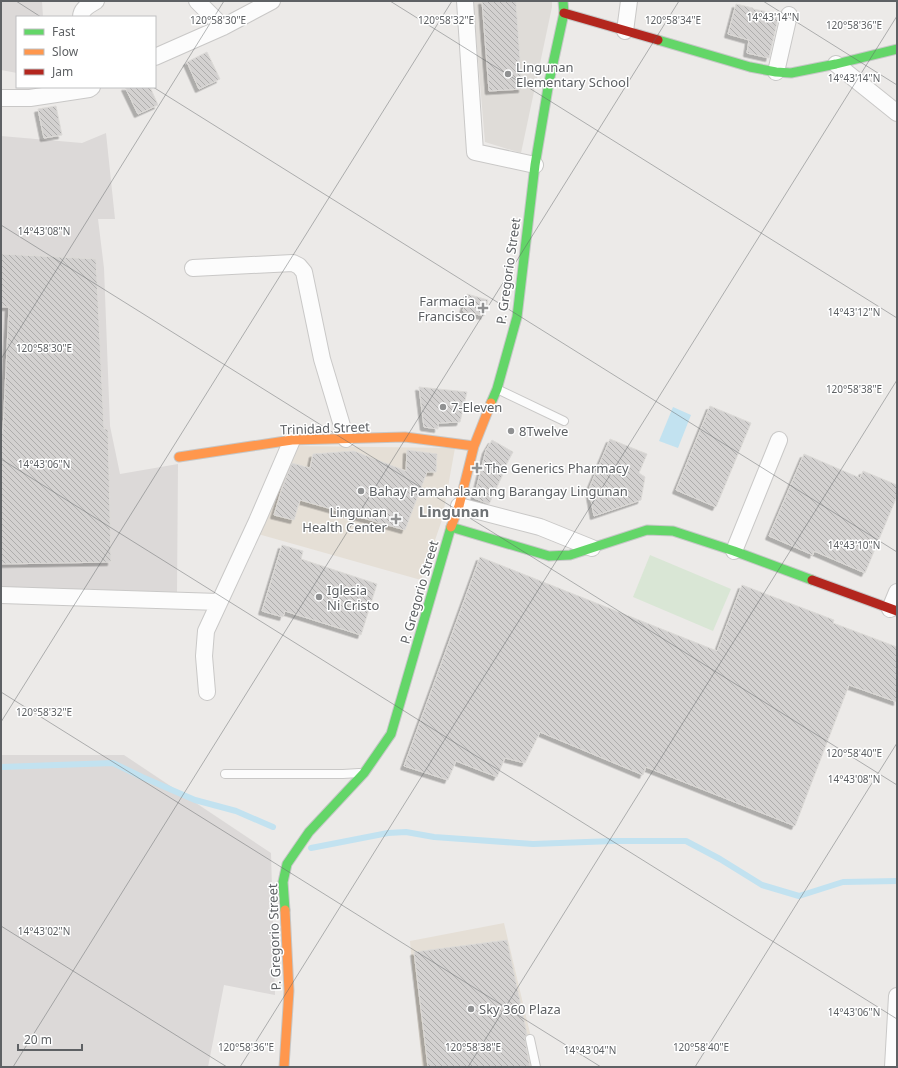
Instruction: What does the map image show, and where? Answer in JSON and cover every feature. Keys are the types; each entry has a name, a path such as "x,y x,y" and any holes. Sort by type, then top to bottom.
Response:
{"street":[{"path":"81,16 86,6 96,1"},
{"path":"197,1 222,27"},
{"path":"156,57 222,27 272,1"},
{"path":"465,1 475,152 535,165"},
{"name":"P. Gregorio Street","path":"284,1067 289,991 283,882 287,864 309,832 364,773 391,734 451,527 459,506 474,446 496,389 516,317 535,165 549,82 564,14 563,1"},
{"path":"625,31 628,1"},
{"path":"564,14 750,67 776,72 791,73 897,49"},
{"path":"776,72 789,15"},
{"path":"836,64 897,113"},
{"path":"1,98 30,98 90,88"},
{"path":"193,268 293,263 300,266 304,272 322,359 346,439"},
{"name":"Trinidad Street","path":"179,457 292,440 405,437 474,446"},
{"path":"207,692 204,656 206,630 257,521 292,440"},
{"path":"734,552 778,440"},
{"path":"459,506 540,527 592,548"},
{"path":"497,540 503,517"},
{"path":"451,527 549,556 570,555 647,530 673,531 894,610 897,592"},
{"path":"1,595 219,602"},
{"path":"893,1067 897,996"}],"lane":[{"path":"496,389 564,422"},
{"path":"225,774 364,773"},
{"path":"530,1039 536,1067"}],"shaded area":[{"path":"1,1 42,1 43,16 16,16 16,73 1,70"},
{"name":"Lingunan Elementary School","path":"473,1 552,1 521,153 485,142"},
{"path":"106,133 115,219 98,219 104,268 110,426 120,474 178,464 177,592 1,587 1,136 82,143"},
{"path":"294,446 455,448 442,520 421,580 258,534"},
{"path":"1,755 124,755 271,853 275,995 224,985 208,1067 1,1067"},
{"name":"Sky 360 Plaza","path":"504,923 538,1067 422,1067 410,941"}],"green space":[{"path":"650,555 731,589 713,631 633,597"}],"water":[{"path":"673,407 691,415 678,448 659,441"}],"building":[{"path":"482,1 516,1 522,89 489,91"},
{"path":"736,4 779,14 769,58 747,53 749,40 728,34"},
{"path":"207,52 220,79 199,89 187,62"},
{"path":"125,88 150,88 158,105 138,114"},
{"path":"56,106 62,135 44,138 38,109"},
{"path":"1,254 96,259 104,429 108,429 111,562 1,564 1,430 3,430 9,307 1,307"},
{"path":"467,294 488,300 484,316 463,311"},
{"name":"7-Eleven","path":"419,387 467,392 460,422 438,423 438,429 424,427"},
{"path":"710,406 751,423 716,507 676,490"},
{"path":"610,439 647,454 639,473 645,477 641,500 594,516 589,489"},
{"path":"492,440 513,452 489,504 474,498 486,450"},
{"name":"Bahay Pamahalaan ng Barangay Lingunan","path":"407,450 437,454 436,472 427,472 405,530 300,500 294,520 274,515 282,488 292,463 310,468 313,454 354,451 406,471"},
{"path":"804,454 860,478 863,471 897,485 897,496 865,573 814,551 813,555 769,536"},
{"name":"Iglesia Ni Cristo","path":"282,545 303,551 301,559 377,584 361,635 285,611 283,617 262,611"},
{"path":"480,557 717,651 742,585 834,620 833,623 897,647 897,702 849,685 795,826 646,767 643,775 540,732 525,763 505,758 497,777 456,761 448,780 404,766"},
{"name":"Sky 360 Plaza","path":"507,940 527,1034 525,1040 530,1067 428,1067 414,952"}],"waterway":[{"path":"1,767 113,763 195,800 236,811 273,827"},
{"path":"311,848 388,833 406,832 434,837 533,844 613,841 686,841 720,859 762,885 799,896 843,882 897,881"}],"traffic: fast":[{"path":"491,403 497,389 517,317 535,165 549,82 564,13 563,1"},
{"path":"658,40 750,67 791,73 897,49"},
{"path":"451,527 549,556 570,555 647,530 673,531 734,551 812,580"},
{"path":"285,910 283,882 287,864 309,832 364,773 391,734 451,527"}],"traffic: slow":[{"path":"451,527 459,506 474,446 491,403"},
{"path":"179,457 292,440 405,437 474,446"},
{"path":"284,1067 289,991 285,910"}],"traffic: jam":[{"path":"564,13 658,40"},
{"path":"812,580 897,611"}],"place":[{"name":"Lingunan Elementary School","path":"508,74"},
{"name":"Farmacia Francisco","path":"483,308"},
{"name":"7-Eleven","path":"443,407"},
{"name":"8Twelve","path":"511,431"},
{"name":"The Generics Pharmacy","path":"477,468"},
{"name":"Bahay Pamahalaan ng Barangay Lingunan","path":"361,491"},
{"name":"Lingunan Health Center","path":"396,519"},
{"name":"Iglesia Ni Cristo","path":"319,597"},
{"name":"Sky 360 Plaza","path":"471,1009"}],"district":[{"name":"Lingunan","path":"454,512"}]}
